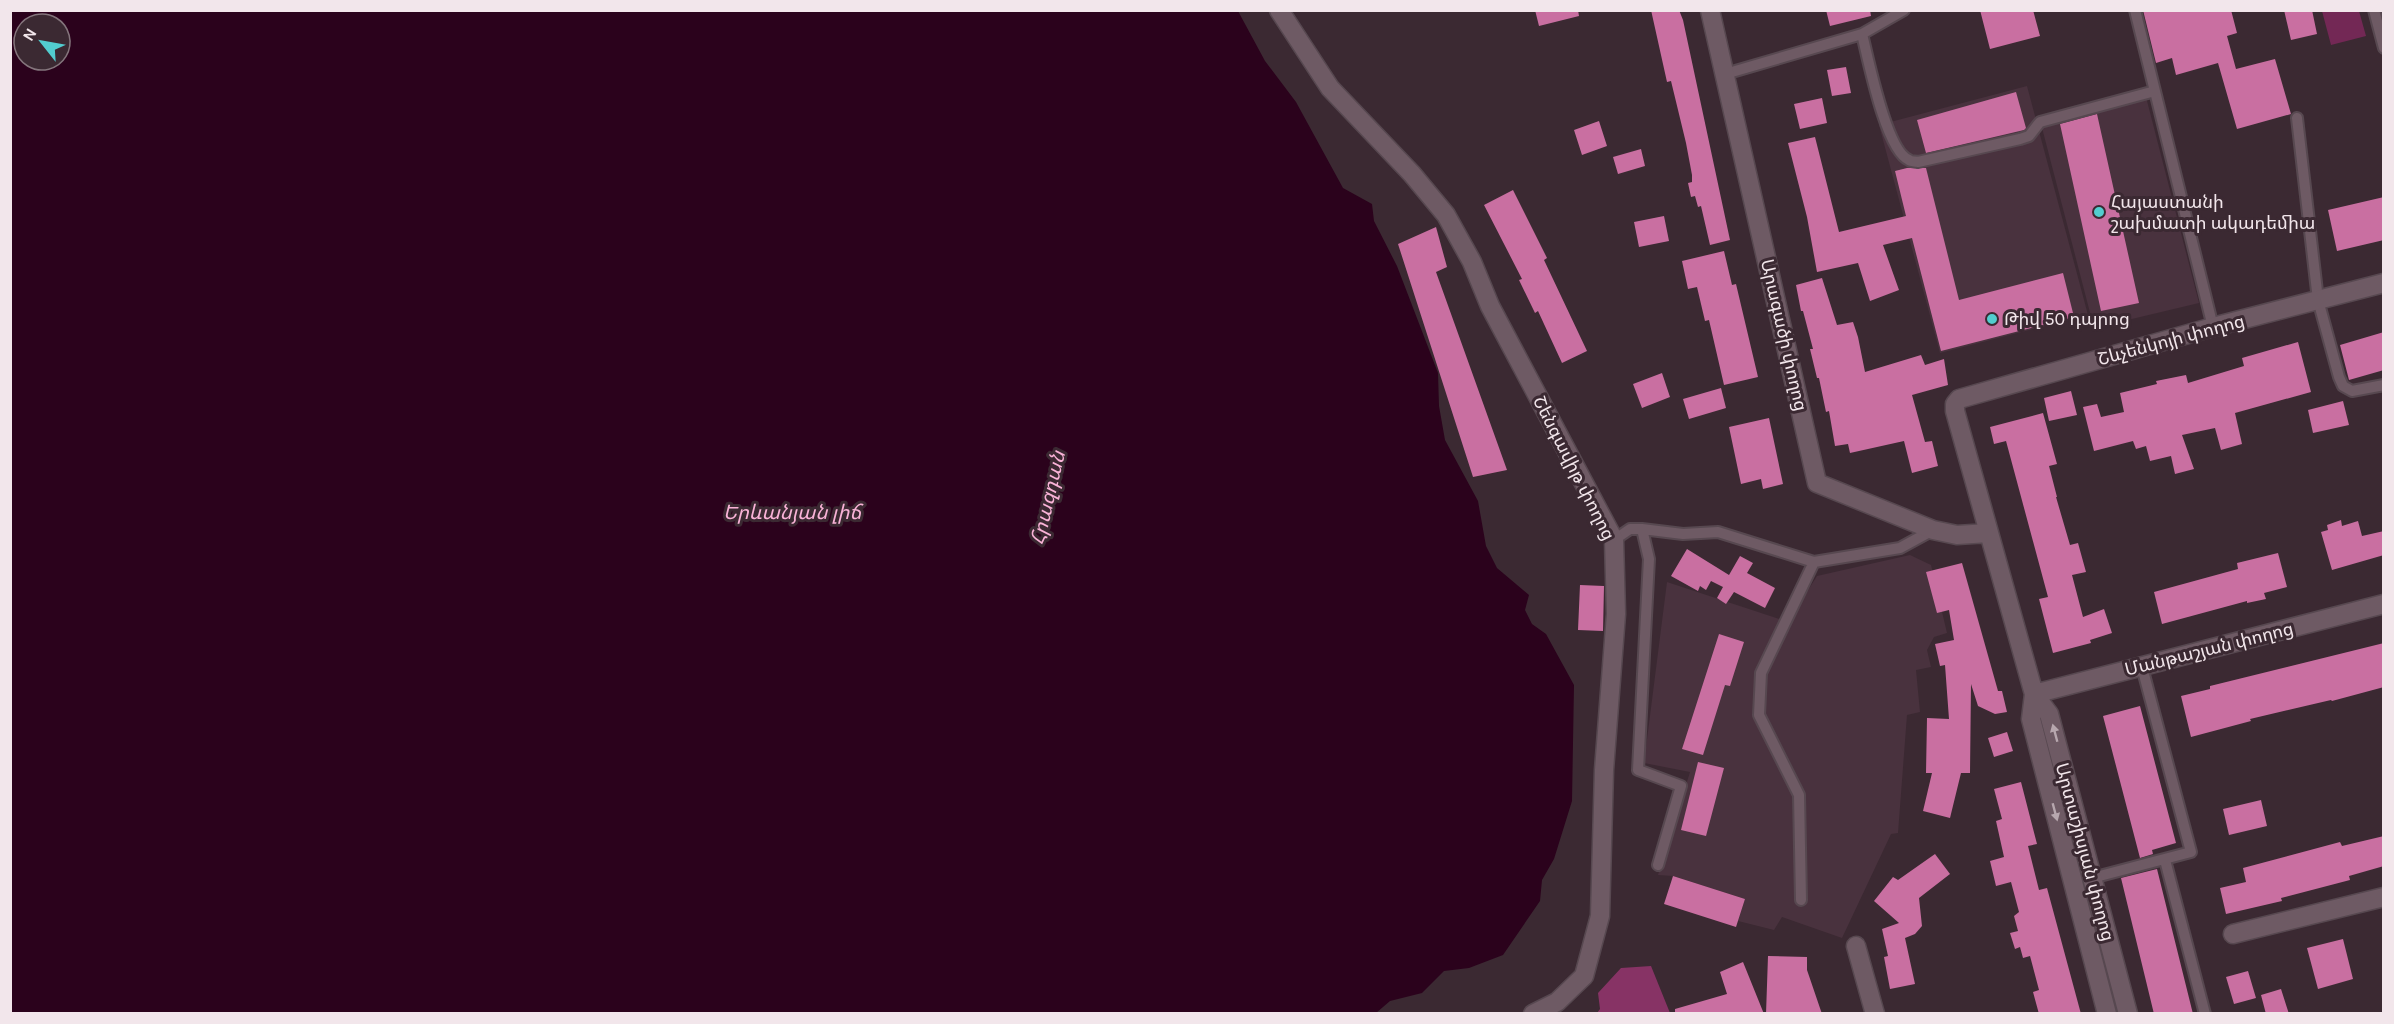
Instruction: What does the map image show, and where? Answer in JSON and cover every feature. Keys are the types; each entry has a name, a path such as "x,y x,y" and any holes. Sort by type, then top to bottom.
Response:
{"street":[{"name":"Շենգավիթ փողոց","path":"1279,10 1330,88 1412,174 1446,215 1472,262 1490,306 1614,540 1616,614 1604,770 1600,916 1584,976 1557,1002 1533,1014"},
{"name":"Արագածի փողոց","path":"1710,10 1817,483 1933,530 1958,535 1989,532"},
{"name":"Շևչենկոյի փողոց","path":"1959,399 2213,327 2384,283"},
{"name":"Արտաշիսյան փողոց","path":"1959,399 1955,404 1955,411 2034,694 2049,714 2128,1014"},
{"name":"Մանթաշյան փողոց","path":"2034,694 2384,604"},
{"name":"Արտաշիսյան փողոց","path":"2034,694 2031,719 2107,1014"},
{"path":"2233,934 2384,897"},
{"path":"1856,946 1875,1014"}],"lane":[{"path":"1725,74 1862,33 1889,15 1904,10"},
{"path":"2135,10 2213,327"},
{"path":"2374,10 2384,48"},
{"path":"1862,33 1883,117 1902,154 1909,160 1918,162 2020,139 2029,136 2040,123 2155,91"},
{"path":"2297,118 2318,300 2343,386 2352,391 2384,385"},
{"path":"1614,540 1630,529 1683,534 1719,532 1814,562 1900,548 1933,530"},
{"path":"1642,529 1649,559 1638,770 1681,786 1658,865"},
{"path":"1801,900 1799,795 1759,715 1761,674 1814,562"},
{"path":"2092,878 2191,852 2142,666"},
{"path":"2165,860 2205,1014"}],"shaded area":[{"path":"2322,11 2359,11 2366,36 2331,45"},
{"path":"2027,86 2088,315 1940,353 1879,125"},
{"path":"2146,97 2199,303 2094,328 2041,124"},
{"path":"1910,555 1931,565 1947,633 1934,637 1927,650 1931,667 1916,670 1920,712 1907,715 1898,833 1891,834 1842,938 1782,917 1774,930 1738,921 1745,899 1673,876 1658,875 1690,772 1644,763 1667,582 1788,622 1817,576"},
{"path":"1651,966 1670,1013 1597,1013 1600,1009 1598,993 1621,968"}],"water":[{"name":"Երևանյան լիճ","path":"10,11 1238,11 1265,61 1296,102 1343,188 1372,204 1374,221 1397,266 1438,373 1439,406 1445,440 1478,501 1486,546 1497,568 1529,595 1525,610 1532,624 1546,634 1574,685 1572,801 1554,859 1542,880 1540,901 1503,955 1469,968 1444,971 1422,993 1390,1001 1376,1013 11,1013"}],"building":[{"path":"1535,10 1578,10 1579,16 1539,26"},
{"path":"1651,10 1679,10 1683,20 1730,240 1710,245 1701,206 1698,207 1695,196 1691,197 1688,183 1692,182 1692,175 1686,143 1671,81 1667,82"},
{"path":"1826,10 1870,10 1871,16 1830,26"},
{"path":"1980,10 2033,10 2040,36 1990,49"},
{"path":"2143,10 2231,10 2237,33 2227,36 2236,69 2275,59 2291,114 2237,129 2218,63 2176,75 2172,58 2156,63"},
{"path":"2284,10 2312,10 2317,34 2291,40"},
{"path":"1846,67 1851,93 1832,96 1827,70"},
{"path":"2016,92 2026,128 2024,130 1926,153 1917,120"},
{"path":"1822,98 1827,123 1800,129 1794,104"},
{"name":"Հայաստանի շախմատի ակադեմիա","path":"2097,114 2139,303 2101,311 2060,124"},
{"path":"1599,121 1607,146 1582,155 1574,130"},
{"path":"1815,137 1839,232 1906,216 1895,171 1907,168 1926,168 1959,300 2063,273 2074,317 1941,351 1912,238 1883,245 1899,290 1870,301 1858,263 1817,272 1807,217 1788,143"},
{"path":"1641,149 1645,166 1618,174 1613,157"},
{"path":"1513,190 1547,258 1544,260 1587,351 1562,363 1538,311 1535,313 1519,280 1522,279 1484,205"},
{"path":"2384,197 2384,240 2337,251 2328,210"},
{"path":"1664,216 1669,241 1639,247 1634,222"},
{"path":"1436,227 1447,267 1436,272 1507,470 1473,477 1398,244"},
{"path":"1724,251 1732,285 1736,284 1758,377 1724,385 1709,320 1705,321 1697,287 1688,289 1682,261"},
{"path":"1822,278 1837,325 1853,322 1865,372 1921,355 1925,365 1944,359 1948,385 1912,395 1925,442 1932,441 1938,466 1912,473 1904,441 1850,453 1848,444 1835,446 1829,411 1826,412 1819,378 1817,378 1810,349 1813,349 1803,311 1801,311 1796,285"},
{"path":"2384,332 2384,370 2349,380 2340,345"},
{"path":"2298,342 2311,392 2235,413 2242,444 2221,450 2215,428 2182,435 2194,469 2175,474 2171,456 2150,461 2146,446 2136,449 2133,441 2094,451 2083,407 2097,404 2101,417 2124,412 2120,393 2157,384 2156,381 2186,375 2188,383 2244,366 2242,358"},
{"path":"1662,373 1670,397 1642,408 1633,384"},
{"path":"1721,388 1726,408 1689,419 1683,399"},
{"path":"2071,391 2077,415 2049,421 2044,398"},
{"path":"2343,401 2349,425 2313,433 2308,410"},
{"path":"2043,413 2057,464 2049,466 2056,497 2070,545 2078,543 2086,572 2072,575 2083,617 2104,609 2112,633 2090,640 2091,643 2053,653 2039,599 2048,597 2006,441 1994,444 1990,427"},
{"path":"1769,418 1783,484 1763,489 1761,479 1741,484 1729,427"},
{"path":"2341,520 2342,526 2358,521 2362,536 2384,531 2384,555 2332,570 2321,532 2328,530 2327,525"},
{"path":"1687,549 1729,575 1740,556 1753,563 1747,573 1775,588 1765,608 1734,592 1726,604 1717,598 1723,587 1711,581 1706,590 1700,586 1698,591 1671,576"},
{"path":"2278,553 2287,587 2264,593 2266,599 2247,603 2247,601 2162,624 2154,592 2238,569 2237,563"},
{"path":"1962,563 1998,691 2002,691 2007,712 1995,714 1978,706 1971,684 1970,773 1961,773 1950,818 1923,811 1932,773 1926,773 1927,718 1949,719 1945,665 1940,666 1935,644 1954,640 1949,610 1937,613 1926,572"},
{"path":"1580,585 1604,586 1603,631 1578,630"},
{"path":"1719,634 1744,642 1730,686 1725,685 1703,755 1682,749"},
{"path":"2384,643 2384,687 2250,719 2251,721 2191,737 2181,696 2210,689 2210,686"},
{"path":"2140,706 2176,843 2152,850 2153,854 2140,858 2103,716"},
{"path":"2007,732 2013,751 1994,757 1988,738"},
{"path":"1698,762 1724,768 1706,836 1681,830"},
{"path":"2021,782 2037,844 2028,846 2039,890 2047,888 2081,1014 2039,1014 2033,992 2039,990 2030,956 2023,958 2020,947 2015,949 2010,933 2018,931 2014,916 2019,912 2011,882 1996,886 1990,861 2004,857 1996,821 2002,819 1994,789"},
{"path":"2261,800 2267,826 2229,835 2223,809"},
{"path":"2384,836 2384,866 2349,876 2350,880 2281,898 2282,901 2226,914 2220,888 2246,882 2243,868 2340,842 2342,846"},
{"path":"1935,854 1950,874 1919,898 1922,926 1915,934 1905,938 1915,984 1890,989 1884,957 1888,956 1882,929 1899,923 1874,901 1893,877 1898,880"},
{"path":"2157,869 2193,1014 2154,1014 2121,878"},
{"path":"1673,876 1745,899 1736,927 1664,904"},
{"path":"2343,939 2353,979 2318,989 2307,948"},
{"path":"1768,956 1807,957 1807,970 1822,1014 1766,1014"},
{"path":"1743,962 1764,1014 1675,1014 1675,1009 1727,994 1720,972"},
{"path":"2248,971 2256,998 2234,1004 2226,977"},
{"path":"2281,989 2289,1014 2266,1014 2261,995"}],"place":[{"name":"Հայաստանի շախմատի ակադեմիա","path":"2099,212"},
{"name":"Թիվ 50 դպրոց","path":"1992,319"}],"water label":[{"name":"Հրազդան","path":"1048,498"}]}
